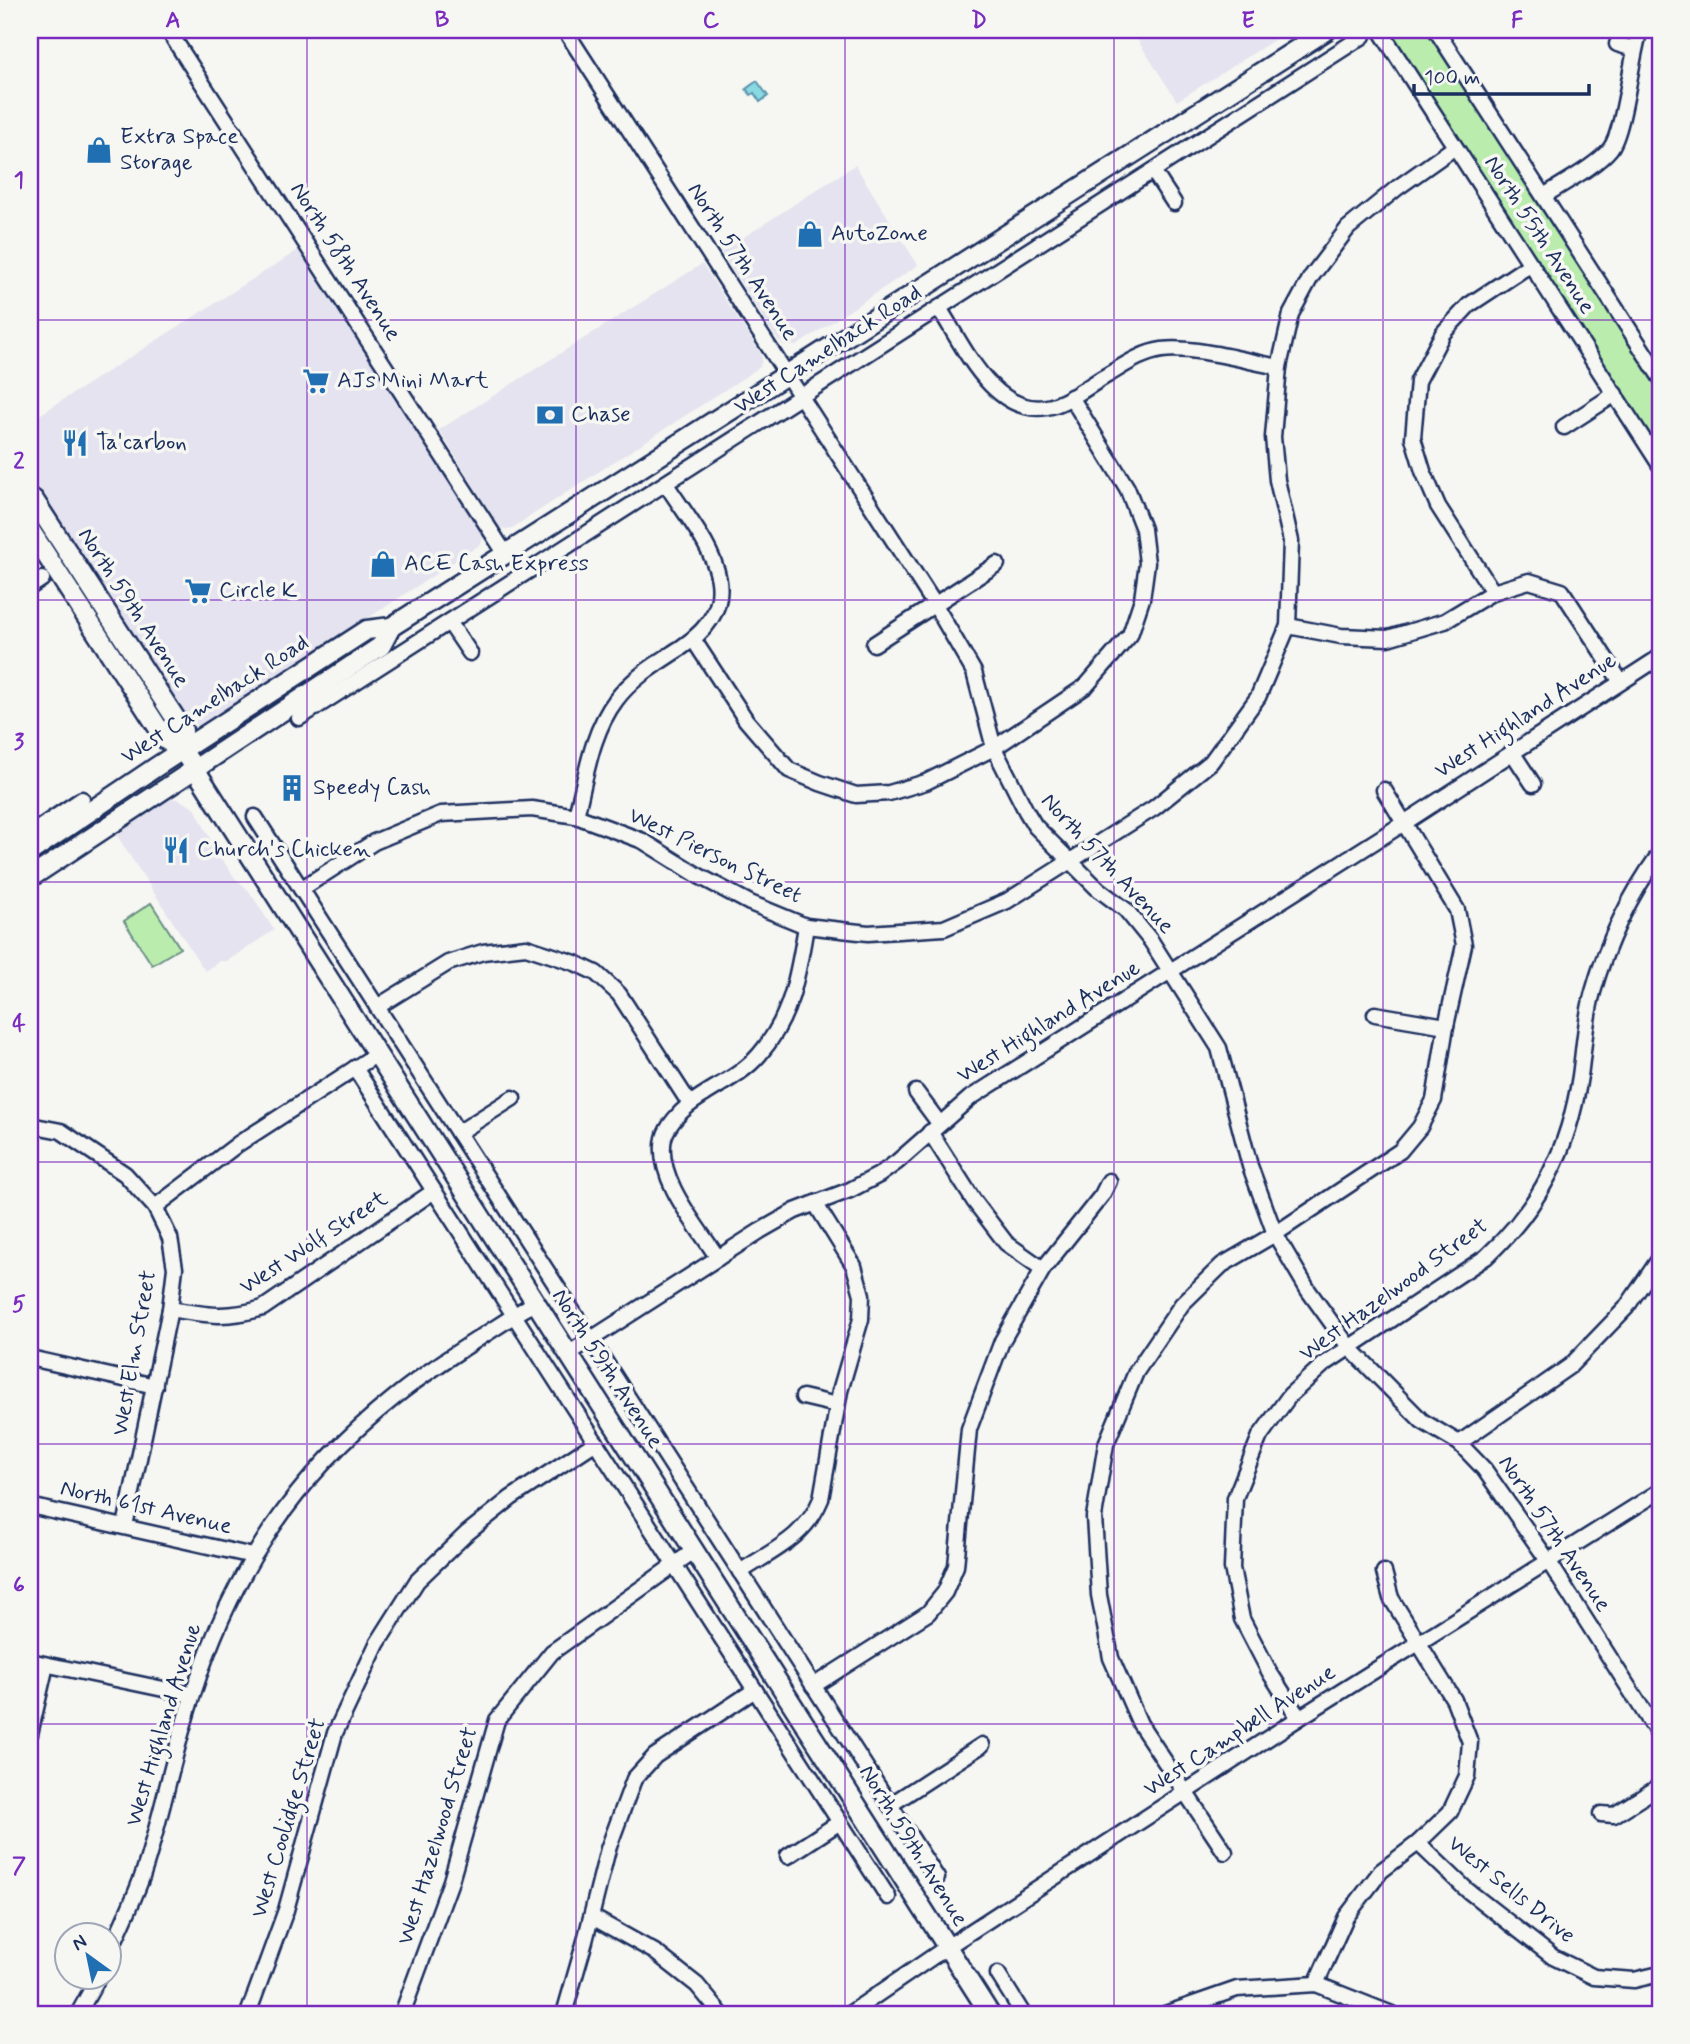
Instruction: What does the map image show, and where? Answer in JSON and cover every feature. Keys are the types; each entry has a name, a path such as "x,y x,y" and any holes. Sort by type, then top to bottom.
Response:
{"main road":[{"name":"West Camelback Road","path":"30,852 65,819 182,750 367,631 391,627 1327,30"},
{"name":"North 59th Avenue","path":"30,497 34,499 183,730 182,750"},
{"name":"North 59th Avenue","path":"30,530 166,740 182,750 195,769 990,2014"},
{"name":"West Camelback Road","path":"30,878 195,769 317,698 381,646 391,627"}],"street":[{"name":"North 58th Avenue","path":"169,30 505,554"},
{"name":"North 57th Avenue","path":"565,30 803,396 974,671 994,748 1016,796 1035,826 1098,889 1126,910 1171,971 1219,1048 1250,1166 1275,1234 1308,1290 1349,1347 1422,1421 1459,1443 1484,1469 1549,1562 1660,1737"},
{"name":"North 55th Avenue","path":"1380,30 1660,465"},
{"name":"North 55th Avenue","path":"1436,30 1544,196 1656,360 1660,377"},
{"path":"1544,196 1610,149 1619,127 1640,30"},
{"name":"West Camelback Road","path":"299,718 317,698 449,622 1363,36"},
{"path":"1618,44 1634,49"},
{"name":"West Pierson Street","path":"301,889 374,842 441,814 533,809 576,816 643,841 699,876 750,903 806,926 868,933 944,928 1007,901 1154,808 1211,762 1258,697 1288,626 1291,541 1278,480 1273,438 1279,367 1291,314 1311,277 1348,228 1397,187 1455,147"},
{"path":"1153,171 1174,203"},
{"path":"1493,592 1437,506 1423,471 1413,438 1418,381 1443,333 1469,305 1531,264"},
{"path":"939,308 991,386 1004,398 1026,407 1048,407 1071,397 1142,355 1161,350 1182,349 1279,367"},
{"path":"1564,427 1615,394"},
{"path":"693,639 746,720 789,769 820,783 856,794 890,793 926,782 994,748 1086,686 1130,635 1142,598 1147,563 1143,529 1128,488 1071,397"},
{"path":"576,816 597,737 607,713 628,686 693,639 711,622 714,614 721,588 718,571 666,484"},
{"path":"874,643 997,564"},
{"path":"1288,626 1340,636 1388,638 1445,621 1493,592 1529,581 1562,591 1621,682"},
{"path":"449,622 470,653"},
{"name":"West Highland Avenue","path":"568,1354 760,1231 878,1175 897,1162 970,1098 1660,657"},
{"path":"1512,752 1533,784"},
{"path":"1224,1853 1140,1724 1111,1658 1099,1595 1094,1517 1106,1444 1136,1373 1182,1304 1222,1265 1275,1234 1400,1151 1420,1127 1434,1100 1446,1026 1464,945 1457,910 1384,790"},
{"name":"West Camelback Road","path":"31,831 65,819 82,799"},
{"name":"North 59th Avenue","path":"255,817 937,1878"},
{"path":"239,839 268,838"},
{"name":"West Hazelwood Street","path":"1299,1718 1270,1673 1242,1619 1232,1568 1235,1498 1260,1436 1290,1395 1323,1366 1486,1256 1504,1240 1535,1200 1560,1156 1570,1125 1580,1075 1587,1014 1607,949 1629,902 1660,853"},
{"path":"718,1258 670,1182 664,1138 675,1118 690,1104 732,1079 758,1057 777,1031 796,986 806,926"},
{"path":"377,1007 449,963 483,952 526,947 586,968 620,994 690,1104"},
{"path":"1375,1014 1446,1026"},
{"path":"156,1207 239,1144 377,1054"},
{"path":"355,1068 888,1897"},
{"path":"916,1092 974,1201 1006,1243 1043,1269"},
{"path":"458,1133 513,1098"},
{"name":"West Elm Street","path":"30,1125 61,1131 125,1174 156,1207 170,1238 175,1268 170,1308 125,1526"},
{"path":"813,1686 928,1613 946,1592 956,1566 969,1429 1002,1341 1043,1269 1102,1195 1109,1181"},
{"name":"West Wolf Street","path":"170,1308 211,1315 238,1316 263,1308 435,1191"},
{"path":"740,1572 795,1536 815,1514 821,1499 837,1405 860,1319 862,1294 854,1266 815,1203"},
{"path":"1459,1443 1570,1366 1626,1308 1660,1258"},
{"name":"West Highland Avenue","path":"122,1923 141,1879 192,1695 226,1605 253,1556 304,1485 349,1438 396,1396 535,1302"},
{"path":"30,1358 155,1386"},
{"path":"803,1397 837,1405"},
{"name":"West Coolidge Street","path":"248,2014 286,1910 335,1733 377,1644 417,1581 466,1534 511,1498 596,1442"},
{"name":"West Campbell Avenue","path":"857,2012 947,1947 1299,1718 1660,1491"},
{"name":"North 61st Avenue","path":"30,1506 253,1556"},
{"name":"West Hazelwood Street","path":"402,2014 451,1881 497,1720 552,1652 695,1550"},
{"path":"1317,1984 1346,1917 1381,1871 1418,1843 1450,1812 1467,1776 1470,1742 1454,1700 1421,1642 1391,1598 1384,1572"},
{"path":"30,1661 192,1695"},
{"path":"30,1734 46,1665"},
{"path":"564,2014 608,1849 634,1779 655,1756 755,1690"},
{"path":"890,1805 982,1745"},
{"path":"1601,1814 1614,1815 1660,1786"},
{"path":"788,1856 840,1822"},
{"name":"West Sells Drive","path":"1418,1843 1467,1890 1553,1957 1594,1977 1634,1979 1660,1974"},
{"path":"592,1917 654,1952 697,1985 721,2014"},
{"path":"998,1974 1023,2014"},
{"path":"1165,2014 1237,1989 1317,1984 1392,2014"},
{"path":"78,2014 90,1992"}],"shaded area":[{"path":"1131,30 1290,30 1177,101"},
{"path":"855,165 918,265 796,346 784,345 777,339 721,252"},
{"path":"300,249 483,536 481,544 210,722 198,726 186,717 30,475 30,421"},
{"path":"702,264 759,351 762,358 760,367 512,528 499,527 439,430"},
{"path":"167,799 177,799 195,808 215,849 234,877 249,891 274,930 227,961 220,961 205,971 114,831"}],"green space":[{"path":"1390,30 1429,30 1660,391 1660,454"},
{"path":"151,903 180,948 152,965 124,921"}],"water":[{"path":"757,81 768,96 760,102 754,93 751,95 746,89"}],"place":[{"name":"Extra Space Storage","path":"99,150"},
{"name":"AutoZone","path":"810,234"},
{"name":"AJs Mini Mart","path":"316,381"},
{"name":"Chase","path":"550,415"},
{"name":"Ta'carbon","path":"75,443"},
{"name":"ACE Cash Express","path":"383,564"},
{"name":"Circle K","path":"198,591"},
{"name":"Speedy Cash","path":"292,788"},
{"name":"Church's Chicken","path":"176,850"}]}
